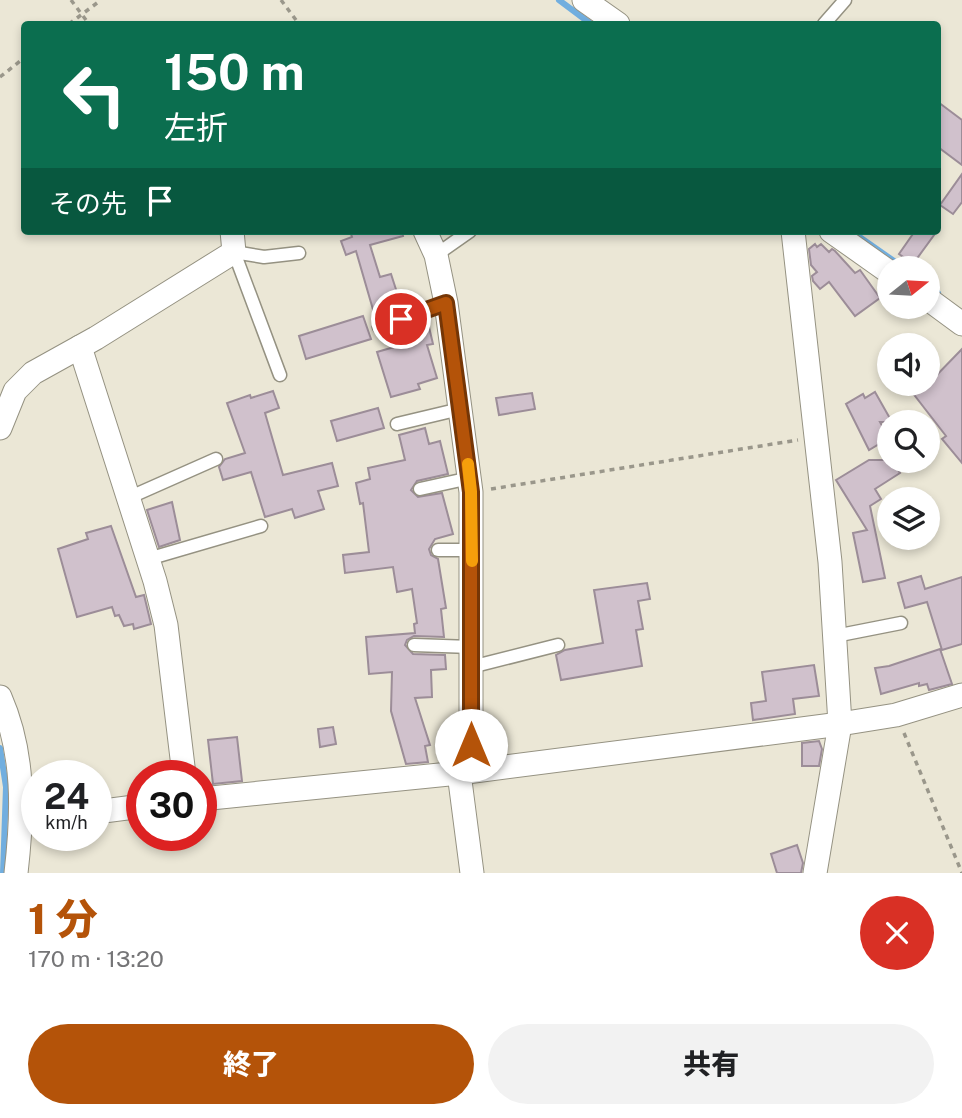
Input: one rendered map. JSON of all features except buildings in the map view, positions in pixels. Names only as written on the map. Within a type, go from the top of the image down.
[{"type":"street","points":[[584,0],[614,21]]},
{"type":"street","points":[[427,235],[436,256],[446,303],[470,485],[471,657],[465,772],[472,873]]},
{"type":"street","points":[[793,235],[817,437],[835,636],[839,724],[815,873]]},
{"type":"street","points":[[837,235],[877,264]]},
{"type":"street","points":[[0,428],[15,391],[33,373],[80,347],[233,241]]},
{"type":"street","points":[[940,306],[959,316]]},
{"type":"street","points":[[80,347],[148,559],[166,625],[182,760]]},
{"type":"street","points":[[217,797],[465,772],[839,724],[896,715],[962,695]]},
{"type":"street","points":[[0,697],[21,773]]},
{"type":"street","points":[[16,873],[22,851]]},
{"type":"lane","points":[[827,21],[845,0]]},
{"type":"lane","points":[[436,256],[465,235]]},
{"type":"lane","points":[[233,241],[264,257],[299,253]]},
{"type":"lane","points":[[233,241],[280,375]]},
{"type":"lane","points":[[379,327],[446,303]]},
{"type":"lane","points":[[397,424],[460,409]]},
{"type":"lane","points":[[128,498],[216,459]]},
{"type":"lane","points":[[420,489],[470,485]]},
{"type":"lane","points":[[148,559],[261,526]]},
{"type":"lane","points":[[438,550],[472,550]]},
{"type":"lane","points":[[835,636],[901,623]]},
{"type":"lane","points":[[414,645],[471,657],[558,645]]},
{"type":"path","points":[[71,0],[87,21]]},
{"type":"path","points":[[73,21],[101,0]]},
{"type":"path","points":[[281,0],[297,21]]},
{"type":"path","points":[[0,77],[21,60]]},
{"type":"path","points":[[470,485],[817,437]]},
{"type":"path","points":[[896,715],[962,873]]},
{"type":"waterway","points":[[559,0],[587,21]]},
{"type":"waterway","points":[[857,235],[887,256]]},
{"type":"waterway","points":[[0,748],[6,787],[3,873]]},
{"type":"slow traffic","points":[[468,464],[472,561]]},
{"type":"route","points":[[401,319],[446,303],[471,492],[471,745]]}]
